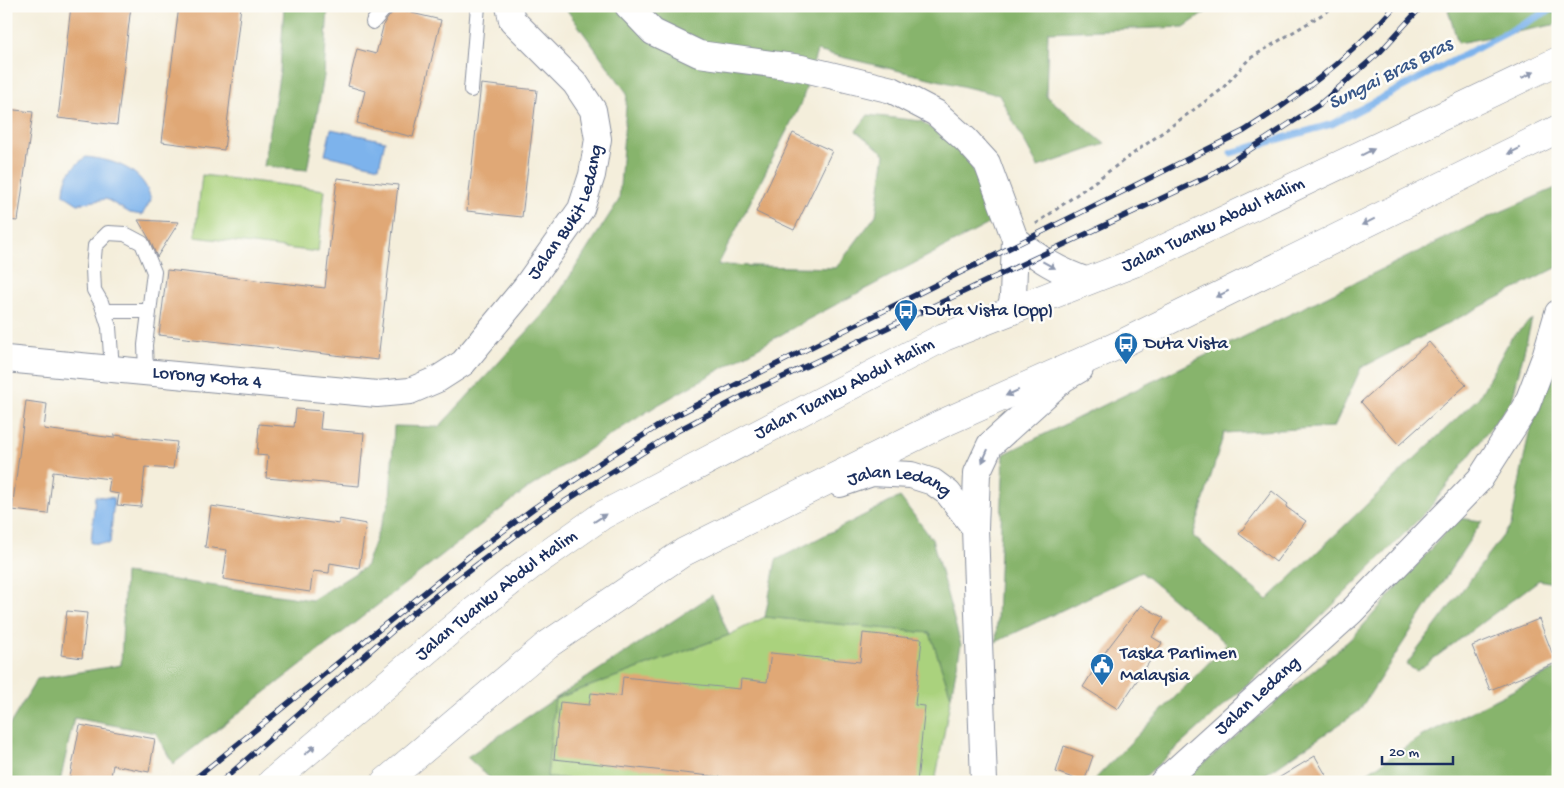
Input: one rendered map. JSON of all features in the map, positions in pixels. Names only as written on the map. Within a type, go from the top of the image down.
[{"type":"main road","name":"Jalan Tuanku Abdul Halim","points":[[272,782],[459,623],[529,567],[603,515],[944,337],[1134,262],[1558,61]]},
{"type":"main road","points":[[385,782],[546,645],[684,552],[942,424],[1114,347],[1558,129]]},
{"type":"street","name":"Jalan Bukit Ledang","points":[[410,391],[438,379],[463,362],[525,288],[581,209],[592,175],[598,139],[593,110],[575,83],[512,20],[509,6]]},
{"type":"street","points":[[628,6],[652,32],[699,54],[801,68],[892,90],[936,113],[966,140],[987,164],[1015,239],[1013,297],[1010,311]]},
{"type":"street","points":[[1015,239],[1042,262],[1065,273],[1088,280]]},
{"type":"street","name":"Jalan Ledang","points":[[1164,782],[1352,611],[1480,480],[1526,407],[1545,358],[1558,313]]},
{"type":"street","name":"Jalan Ledang","points":[[984,782],[975,528],[977,473],[990,444],[1063,379],[1114,347]]},
{"type":"street","name":"Lorong Kota 4","points":[[6,359],[377,394],[410,391]]},
{"type":"street","name":"Jalan Ledang","points":[[779,504],[872,473],[911,475],[933,482],[948,493],[975,528]]},
{"type":"lane","points":[[373,22],[387,6]]},
{"type":"lane","points":[[471,90],[478,6]]},
{"type":"lane","points":[[112,369],[109,327],[104,310],[94,290],[93,268],[95,246],[108,233],[125,234],[142,243],[154,272],[145,345],[146,372]]},
{"type":"lane","points":[[104,310],[149,311]]},
{"type":"path","points":[[1015,239],[1221,90],[1249,59],[1336,6]]},
{"type":"green space","points":[[284,6],[328,6],[324,76],[307,170],[264,166],[280,71]]},
{"type":"green space","points":[[564,6],[1215,6],[1184,27],[1048,32],[1046,96],[1105,144],[1038,167],[999,95],[817,51],[802,101],[718,265],[836,268],[876,215],[885,154],[856,131],[868,115],[921,121],[965,154],[998,219],[805,321],[656,406],[527,489],[173,764],[156,733],[74,718],[60,782],[6,782],[6,731],[37,679],[121,665],[125,573],[312,600],[365,567],[390,500],[394,426],[439,427],[550,307],[619,200],[627,93]]},
{"type":"green space","points":[[1453,6],[1558,6],[1558,24],[1458,43],[1448,10]]},
{"type":"green space","points":[[202,175],[325,190],[318,252],[195,237]]},
{"type":"green space","points":[[1558,187],[1558,267],[1361,368],[1334,427],[1224,433],[1193,536],[1267,600],[1479,397],[1511,338],[1532,319],[1512,400],[1428,510],[1312,626],[1139,782],[1092,782],[1227,644],[1141,572],[996,642],[1004,454],[1491,216]]},
{"type":"green space","points":[[1558,361],[1558,584],[1539,580],[1417,671],[1406,665],[1511,525],[1529,433]]},
{"type":"green space","points":[[900,497],[932,539],[961,645],[951,696],[930,633],[765,617],[776,560]]},
{"type":"green space","points":[[1458,518],[1482,521],[1359,711],[1254,782],[1182,782],[1353,637]]},
{"type":"green space","points":[[712,595],[729,635],[555,699],[547,777],[605,782],[494,782],[467,757]]},
{"type":"green space","points":[[765,617],[930,633],[951,696],[935,782],[605,782],[547,777],[555,699],[729,635]]},
{"type":"green space","points":[[1558,668],[1558,782],[1545,779],[1529,782],[1354,782],[1422,736]]},
{"type":"water","points":[[331,129],[385,141],[379,167],[325,155]]},
{"type":"water","points":[[86,157],[117,164],[135,174],[142,181],[151,200],[142,215],[130,213],[106,199],[78,204],[64,195],[65,183],[69,173]]},
{"type":"water","points":[[95,496],[114,498],[110,544],[91,543]]},
{"type":"building","points":[[71,6],[131,6],[117,125],[58,118]]},
{"type":"building","points":[[179,6],[241,6],[224,150],[162,142]]},
{"type":"building","points":[[395,9],[441,20],[413,137],[357,123],[365,91],[348,86],[357,49],[376,54],[384,23]]},
{"type":"building","points":[[481,84],[537,90],[522,217],[467,211]]},
{"type":"building","points":[[6,109],[33,112],[18,221],[6,220]]},
{"type":"building","points":[[793,133],[832,151],[794,230],[756,212]]},
{"type":"building","points":[[337,178],[398,185],[378,360],[159,335],[167,270],[325,288]]},
{"type":"building","points":[[138,220],[179,222],[157,257],[150,240]]},
{"type":"building","points":[[1429,342],[1466,385],[1399,445],[1361,402]]},
{"type":"building","points":[[26,401],[47,404],[44,429],[114,438],[114,435],[177,442],[173,469],[145,467],[141,507],[117,505],[119,494],[108,492],[110,479],[53,472],[48,514],[12,510]]},
{"type":"building","points":[[296,409],[322,411],[320,429],[364,433],[359,486],[266,478],[268,456],[257,455],[259,424],[294,427]]},
{"type":"building","points":[[1272,491],[1288,504],[1286,507],[1306,521],[1276,562],[1239,534]]},
{"type":"building","points":[[211,506],[339,524],[339,519],[366,524],[359,568],[330,563],[329,573],[313,571],[310,592],[223,579],[227,550],[205,547]]},
{"type":"building","points":[[1141,605],[1164,618],[1152,637],[1162,643],[1118,709],[1083,687],[1108,648]]},
{"type":"building","points":[[67,611],[87,613],[82,658],[61,655]]},
{"type":"building","points":[[1539,619],[1556,663],[1490,690],[1472,646]]},
{"type":"building","points":[[863,633],[922,639],[915,705],[925,706],[917,782],[766,782],[554,759],[560,702],[589,705],[591,693],[621,696],[623,677],[740,689],[741,679],[767,682],[771,653],[860,662]]},
{"type":"building","points":[[80,725],[155,739],[149,772],[113,765],[110,782],[69,782]]},
{"type":"building","points":[[1064,746],[1093,756],[1084,782],[1056,772]]},
{"type":"building","points":[[1315,756],[1330,782],[1272,782]]},
{"type":"waterway","name":"Sungai Bras Bras","points":[[1231,153],[1332,124],[1558,6]]},
{"type":"railway","points":[[191,782],[471,555],[534,508],[607,458],[671,418],[743,381],[1244,131],[1285,104],[1324,74],[1361,42],[1395,6]]},
{"type":"railway","points":[[221,782],[413,613],[540,517],[677,431],[749,393],[1209,176],[1320,104],[1381,51],[1422,6]]},
{"type":"place","name":"Duta Vista (Opp)","points":[[906,332]]},
{"type":"place","name":"Duta Vista","points":[[1126,365]]},
{"type":"place","name":"Taska Parlimen Malaysia","points":[[1102,686]]}]
